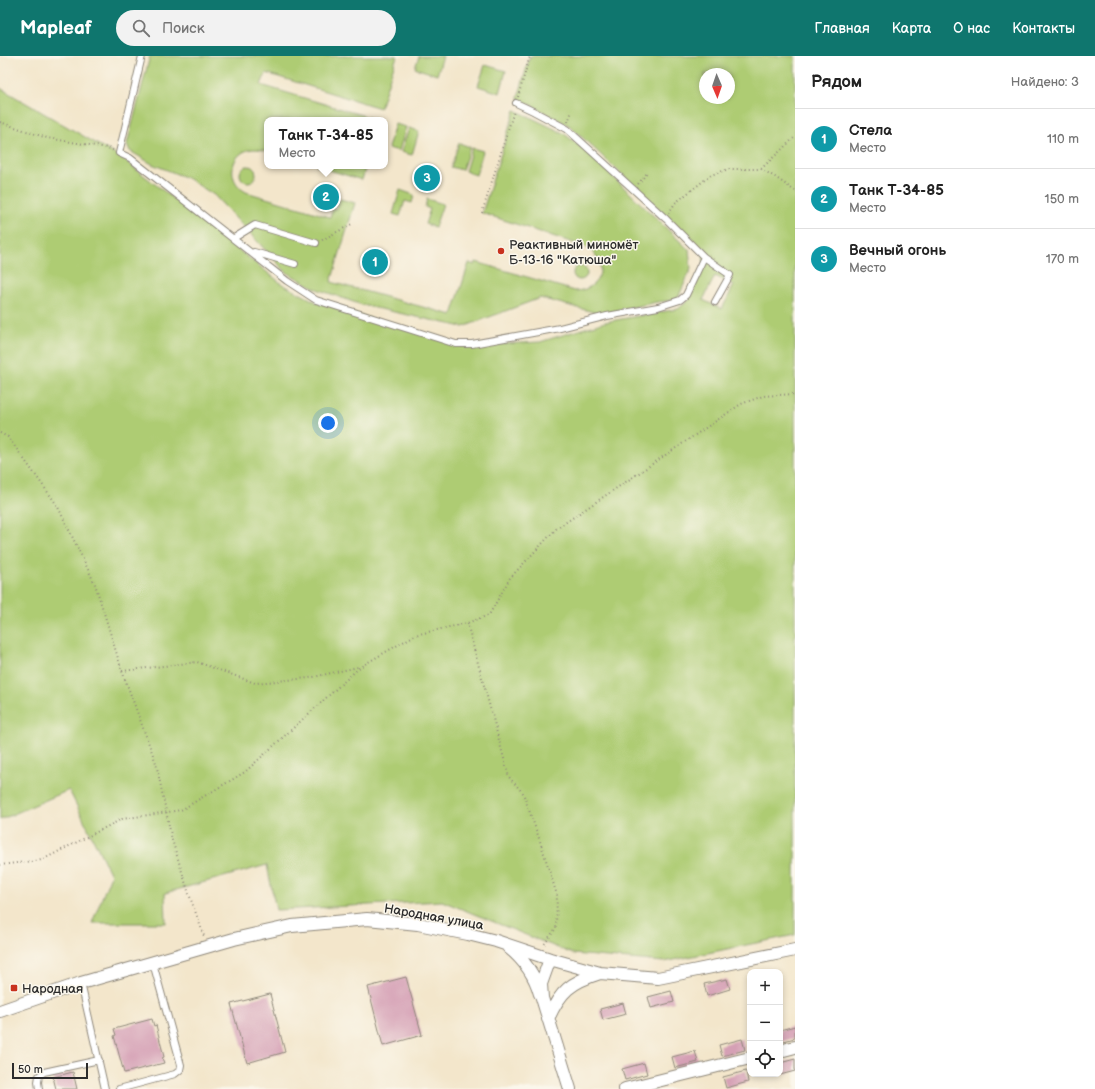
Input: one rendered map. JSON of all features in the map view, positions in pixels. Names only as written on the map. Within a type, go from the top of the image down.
[{"type":"street","name":"Народная улица","points":[[0,1011],[81,983],[234,939],[292,926],[367,919],[418,924],[468,934],[600,973],[658,978],[795,950]]},
{"type":"street","points":[[504,944],[518,956],[528,968],[536,982],[570,1089]]},
{"type":"street","points":[[542,998],[541,984],[550,959]]},
{"type":"street","points":[[548,1019],[556,1002],[567,988],[582,978],[600,973]]},
{"type":"street","points":[[783,1050],[795,1047]]},
{"type":"street","points":[[625,1089],[747,1059]]},
{"type":"lane","points":[[142,56],[119,153],[130,158],[288,281],[316,300],[456,344],[472,344],[560,328],[607,316],[658,308],[680,300],[686,295],[704,257]]},
{"type":"lane","points":[[516,103],[567,129],[666,219],[704,257],[730,275],[715,302]]},
{"type":"lane","points":[[234,238],[255,225],[316,243]]},
{"type":"lane","points":[[250,251],[295,264]]},
{"type":"lane","points":[[119,1089],[175,1074],[180,1070],[181,1064],[153,963]]},
{"type":"lane","points":[[81,983],[105,1089]]},
{"type":"lane","points":[[39,1089],[39,1076],[44,1072],[99,1060]]},
{"type":"path","points":[[482,213],[530,56]]},
{"type":"path","points":[[0,122],[47,138],[108,148],[119,153]]},
{"type":"path","points":[[761,169],[795,137]]},
{"type":"path","points":[[666,219],[675,204],[711,175],[730,169],[761,169],[795,191]]},
{"type":"path","points":[[633,189],[648,172]]},
{"type":"path","points":[[316,243],[352,224]]},
{"type":"path","points":[[0,865],[42,860],[122,818],[181,810],[245,772],[360,667],[415,636],[466,624],[489,615],[510,578],[556,529],[741,404],[763,396],[795,394]]},
{"type":"path","points":[[0,433],[8,438],[57,505],[95,584],[122,671],[156,763],[172,840],[208,947]]},
{"type":"path","points":[[466,624],[509,777],[523,794],[557,895],[556,928],[537,955]]},
{"type":"path","points":[[122,671],[197,662],[255,683],[309,678],[360,667]]},
{"type":"green space","points":[[150,56],[397,56],[380,108],[266,73],[261,85],[368,117],[264,117],[264,150],[254,149],[240,154],[233,166],[235,180],[239,187],[246,192],[330,217],[333,209],[337,208],[340,199],[355,203],[331,282],[452,315],[469,263],[475,265],[476,262],[575,291],[591,286],[600,274],[600,267],[594,253],[586,247],[482,213],[515,110],[563,133],[586,151],[689,250],[691,269],[677,300],[657,302],[601,314],[540,298],[463,327],[362,305],[317,289],[286,272],[214,195],[187,178],[152,164],[130,151],[127,144]]},
{"type":"green space","points":[[419,56],[443,56],[437,75],[415,68]]},
{"type":"green space","points":[[530,56],[795,56],[795,935],[664,962],[573,954],[442,901],[276,910],[267,865],[165,893],[166,923],[92,923],[111,875],[69,790],[0,820],[0,88],[123,159],[282,284],[316,302],[462,346],[540,342],[605,322],[678,309],[689,300],[704,264],[703,250],[570,126],[518,98]],"holes":[[[715,276],[734,285],[722,309],[703,300]]]},
{"type":"green space","points":[[485,65],[506,71],[500,93],[478,86]]},
{"type":"green space","points":[[395,124],[406,127],[399,151],[388,148]]},
{"type":"green space","points":[[409,128],[419,131],[412,155],[401,152]]},
{"type":"green space","points":[[459,143],[470,147],[462,170],[451,167]]},
{"type":"green space","points":[[472,148],[483,151],[476,175],[465,171]]},
{"type":"green space","points":[[248,166],[255,171],[256,174],[251,181],[248,182],[241,177],[240,174],[245,167]]},
{"type":"green space","points":[[326,169],[365,169],[362,180]]},
{"type":"green space","points":[[400,190],[414,195],[412,203],[405,201],[400,216],[393,214]]},
{"type":"green space","points":[[427,199],[443,204],[435,227],[425,224],[430,209],[425,207]]},
{"type":"green space","points":[[577,266],[583,266],[587,270],[587,276],[583,280],[577,280],[573,276],[573,270]]},
{"type":"building","points":[[406,977],[422,1035],[383,1046],[368,987]]},
{"type":"building","points":[[727,979],[730,989],[707,996],[704,984]]},
{"type":"building","points":[[671,991],[674,1002],[651,1008],[648,997]]},
{"type":"building","points":[[270,994],[285,1052],[247,1063],[231,1004]]},
{"type":"building","points":[[623,1003],[626,1014],[603,1020],[600,1009]]},
{"type":"building","points":[[152,1019],[154,1026],[156,1025],[164,1057],[162,1058],[164,1063],[124,1073],[114,1036],[116,1035],[114,1029]]},
{"type":"building","points":[[795,1026],[795,1038],[783,1041],[783,1029]]},
{"type":"building","points":[[742,1039],[745,1050],[722,1056],[719,1045]]},
{"type":"building","points":[[695,1051],[698,1062],[675,1068],[672,1057]]},
{"type":"building","points":[[795,1059],[795,1071],[783,1074],[783,1062]]},
{"type":"building","points":[[644,1063],[647,1074],[625,1080],[622,1069]]},
{"type":"building","points":[[746,1071],[748,1082],[726,1088],[723,1077]]},
{"type":"building","points":[[73,1072],[77,1089],[56,1089],[53,1077]]},
{"type":"place","name":"Вечный огонь","points":[[427,178]]},
{"type":"place","name":"Танк Т-34-85","points":[[326,197]]},
{"type":"place","name":"Реактивный миномёт Б-13-16 \"Катюша\"","points":[[501,251]]},
{"type":"place","name":"Стела","points":[[375,262]]},
{"type":"place","name":"Народная","points":[[14,988]]}]
